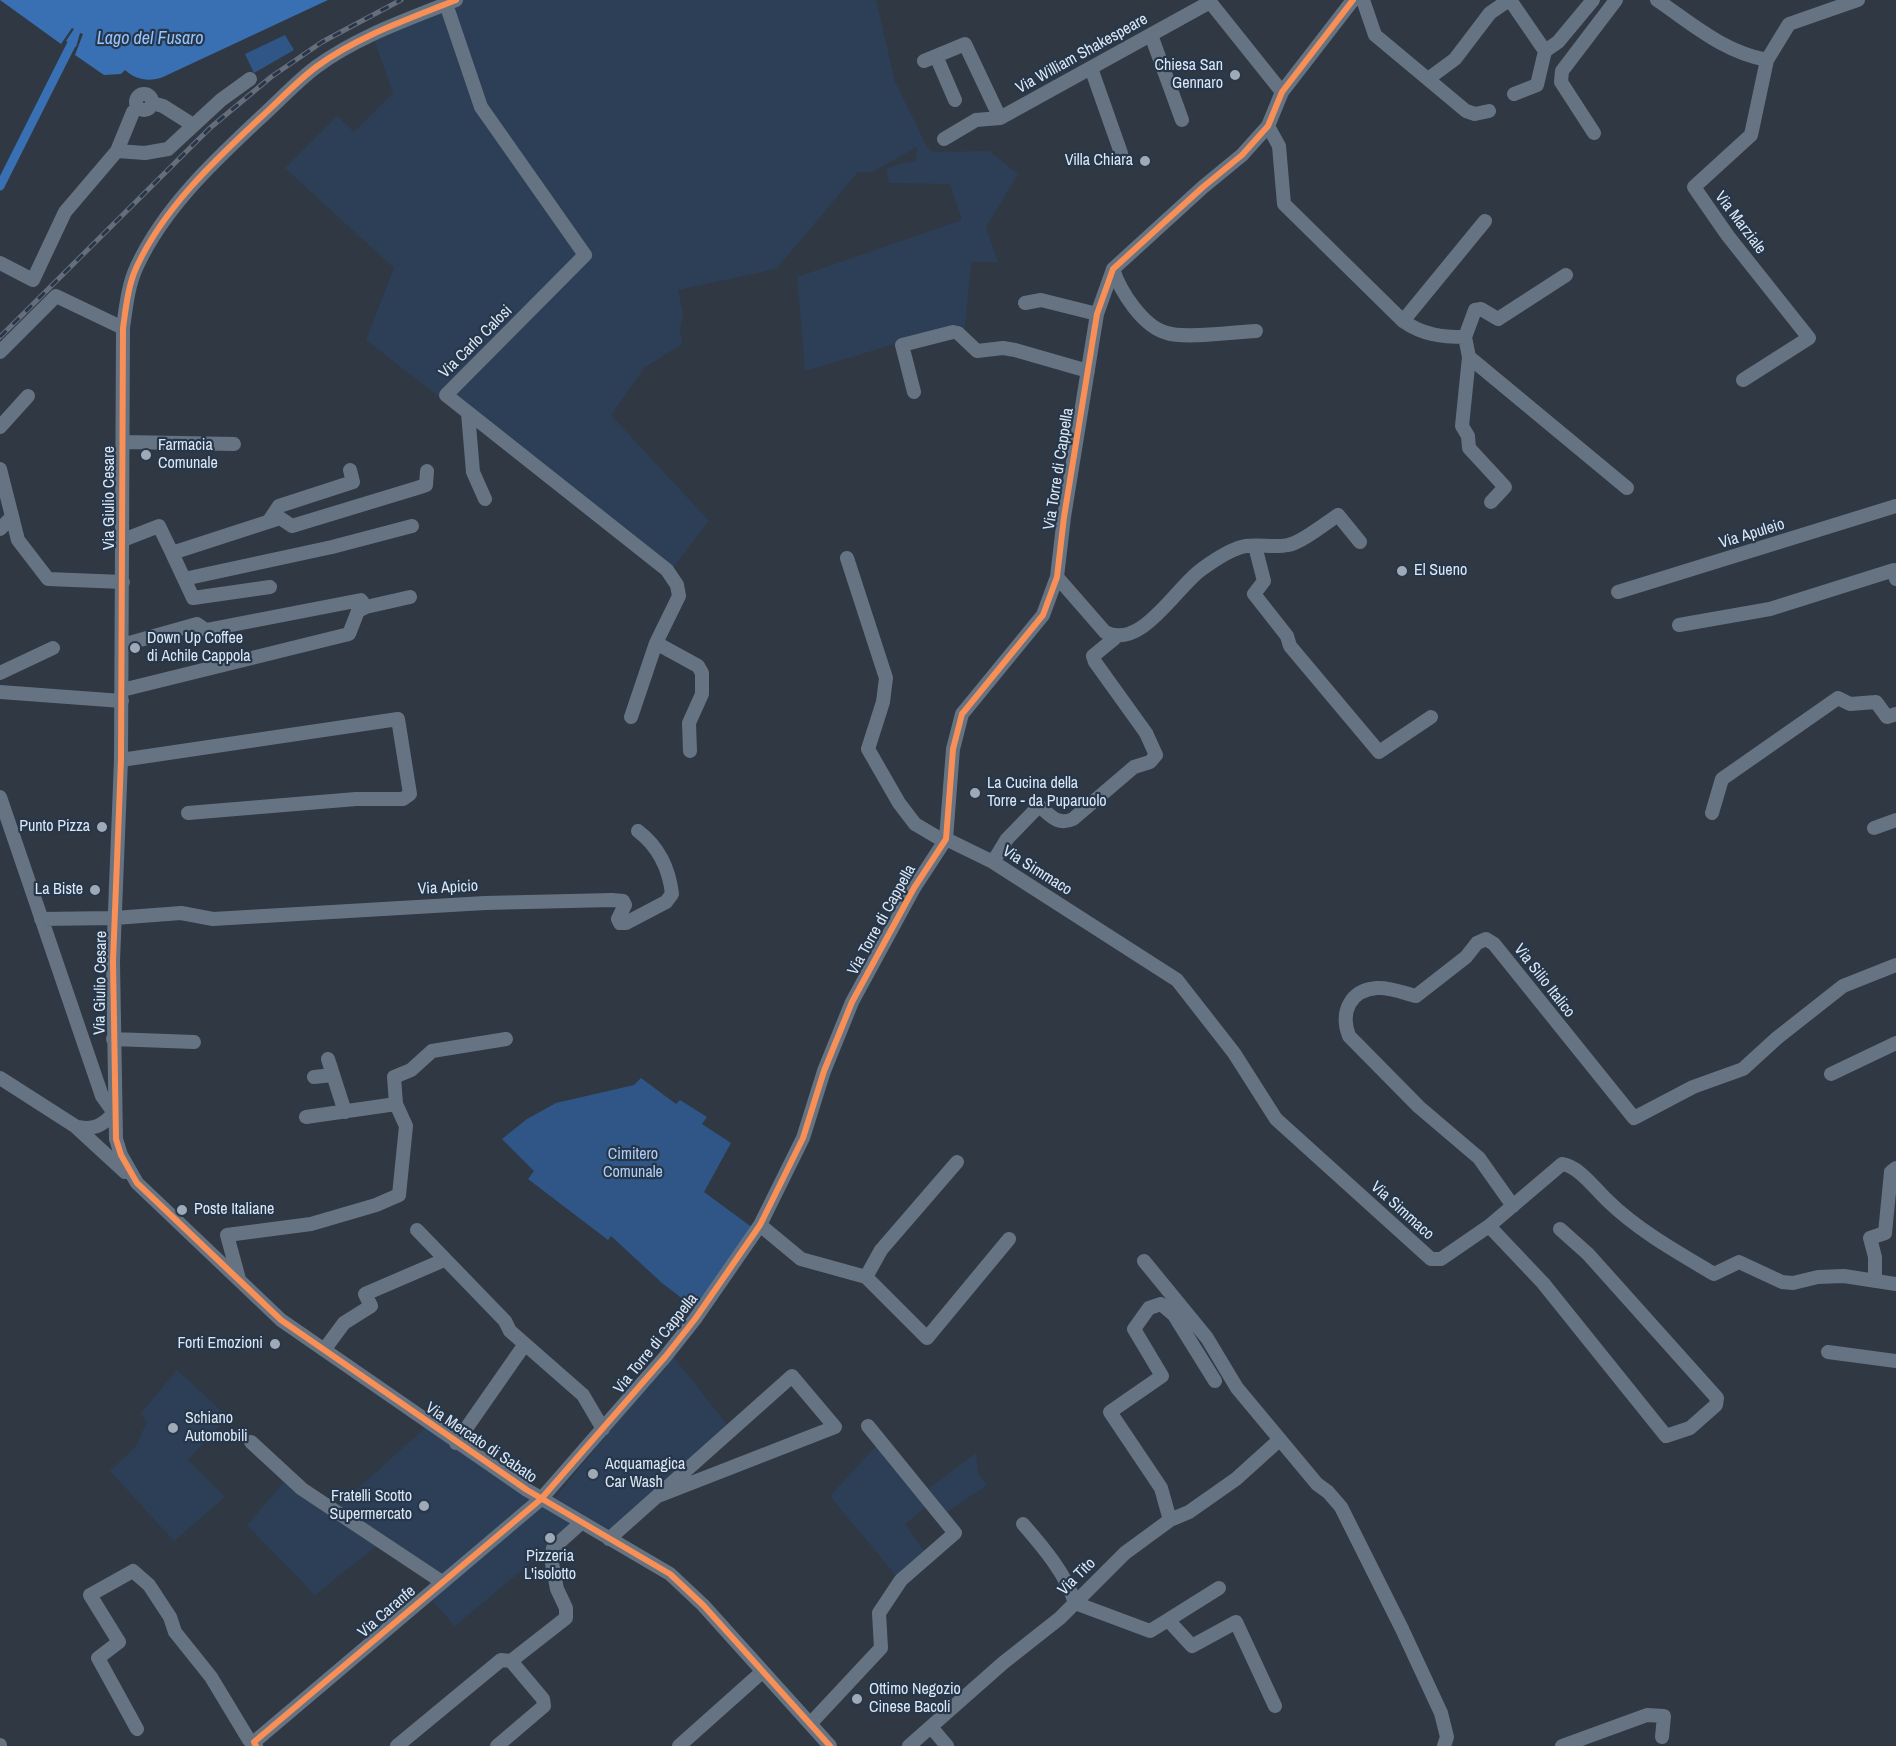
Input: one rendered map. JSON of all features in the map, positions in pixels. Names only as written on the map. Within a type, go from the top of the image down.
[{"type":"street","name":"Via Torre di Cappella","points":[[546,1502],[603,1429],[695,1319],[760,1225],[803,1138],[824,1071],[852,1002],[914,888],[946,839],[953,749],[962,714],[1043,615],[1057,577],[1064,517],[1097,314],[1113,269],[1203,187],[1242,155],[1268,126],[1282,92],[1353,0]]},
{"type":"street","points":[[1363,0],[1375,35],[1466,111],[1475,114],[1488,111]]},
{"type":"street","points":[[1428,79],[1455,59],[1490,13],[1509,0],[1545,51]]},
{"type":"street","points":[[1514,94],[1537,85],[1545,51],[1558,42],[1593,0]]},
{"type":"street","points":[[1594,133],[1561,82],[1562,71],[1616,0]]},
{"type":"street","points":[[1657,0],[1700,33],[1749,56],[1767,60]]},
{"type":"street","name":"Via Marziale","points":[[1743,380],[1809,338],[1728,236],[1694,187],[1751,135],[1767,60],[1789,24],[1858,0]]},
{"type":"street","points":[[1210,1],[1282,92]]},
{"type":"street","name":"Via William Shakespeare","points":[[944,139],[976,120],[1000,118],[1210,1]]},
{"type":"street","name":"Via Giulio Cesare","points":[[121,1155],[116,1139],[114,1113],[113,1040],[122,695],[123,328],[127,298],[136,267],[155,233],[181,197],[242,135],[316,67],[373,34],[451,2]]},
{"type":"street","name":"Via Carlo Calosi","points":[[451,2],[481,106],[585,255],[446,395],[667,570],[677,585],[679,596],[656,643],[631,717]]},
{"type":"street","points":[[1151,35],[1182,120]]},
{"type":"street","points":[[955,100],[930,58],[966,45],[1000,118]]},
{"type":"street","points":[[1091,68],[1121,153]]},
{"type":"street","points":[[117,151],[145,153],[168,149],[193,125],[250,79]]},
{"type":"street","points":[[0,263],[33,280],[65,212],[117,151],[133,112],[138,108],[135,100],[141,94],[149,96],[152,103],[163,106],[193,125]]},
{"type":"street","points":[[1268,126],[1280,153],[1284,204],[1403,321],[1416,330],[1439,337],[1466,337]]},
{"type":"street","points":[[1403,321],[1485,221]]},
{"type":"street","points":[[1113,269],[1116,278],[1141,314],[1167,333],[1256,331]]},
{"type":"street","points":[[1491,502],[1505,487],[1469,448],[1468,436],[1462,426],[1469,357],[1466,337],[1475,310],[1481,309],[1498,319],[1566,275]]},
{"type":"street","points":[[0,352],[52,297],[59,296],[123,328]]},
{"type":"street","points":[[1025,303],[1041,300],[1097,314]]},
{"type":"street","points":[[914,392],[902,345],[953,332],[958,333],[978,351],[1009,349],[1088,371]]},
{"type":"street","points":[[1469,357],[1627,488]]},
{"type":"street","points":[[0,427],[28,396]]},
{"type":"street","points":[[468,412],[473,472],[485,499]]},
{"type":"street","points":[[124,442],[234,444]]},
{"type":"street","points":[[0,469],[18,540],[48,579],[123,582]]},
{"type":"street","points":[[269,521],[279,506],[352,482],[350,470]]},
{"type":"street","points":[[172,553],[280,518],[292,526],[417,488],[426,485],[427,471]]},
{"type":"street","name":"Via Apuleio","points":[[1618,592],[1896,506]]},
{"type":"street","points":[[1057,577],[1105,633],[1115,638],[1125,637],[1137,631],[1200,570],[1245,546],[1290,545],[1338,515],[1360,542]]},
{"type":"street","points":[[0,529],[12,517]]},
{"type":"street","points":[[123,540],[159,526],[193,598],[270,587]]},
{"type":"street","points":[[184,579],[332,548],[412,526]]},
{"type":"street","points":[[1255,546],[1264,581],[1254,594],[1287,636],[1290,646],[1379,752],[1431,717]]},
{"type":"street","name":"Via Simmaco","points":[[847,558],[886,678],[883,702],[867,749],[899,803],[915,824],[937,837],[946,839],[993,862],[1132,949],[1177,980],[1234,1053],[1276,1119],[1431,1259],[1441,1259],[1489,1226],[1562,1164],[1567,1165],[1626,1218],[1714,1274],[1739,1262],[1782,1282],[1793,1283],[1818,1277],[1844,1276],[1896,1284]]},
{"type":"street","points":[[1679,625],[1770,609],[1894,570],[1896,579]]},
{"type":"street","points":[[0,692],[122,695],[349,634],[358,611],[410,597]]},
{"type":"street","points":[[122,645],[197,624],[206,630],[361,600],[366,607]]},
{"type":"street","points":[[993,862],[1007,839],[1039,806],[1057,821],[1065,823],[1073,819],[1134,767],[1150,762],[1156,755],[1146,734],[1095,662],[1093,656],[1115,638]]},
{"type":"street","points":[[656,643],[698,666],[702,674],[702,694],[689,723],[690,751]]},
{"type":"street","points":[[0,673],[53,648]]},
{"type":"street","points":[[1712,813],[1722,778],[1838,698],[1850,704],[1876,702],[1887,717],[1896,714]]},
{"type":"street","points":[[121,760],[398,719],[410,794],[403,799],[356,799],[188,813]]},
{"type":"street","points":[[0,798],[102,1096],[114,1113],[104,1124],[91,1130],[75,1126]]},
{"type":"street","points":[[1874,828],[1896,820]]},
{"type":"street","name":"Via Apicio","points":[[115,918],[181,913],[213,919],[485,903],[612,900],[623,901],[625,905],[618,919],[620,923],[626,923],[666,902],[672,894],[664,861],[638,831]]},
{"type":"street","points":[[41,919],[115,918]]},
{"type":"street","name":"Via Silio Italico","points":[[1513,1206],[1479,1158],[1419,1107],[1349,1036],[1343,1022],[1357,993],[1376,988],[1416,996],[1466,957],[1477,943],[1486,939],[1494,944],[1634,1118],[1692,1087],[1743,1069],[1777,1038],[1843,986],[1896,965]]},
{"type":"street","points":[[240,1281],[227,1234],[311,1224],[376,1205],[399,1195],[406,1126],[396,1104],[394,1077],[411,1070],[432,1051],[506,1039]]},
{"type":"street","points":[[113,1040],[194,1042]]},
{"type":"street","points":[[1831,1074],[1896,1043]]},
{"type":"street","points":[[327,1059],[345,1112]]},
{"type":"street","points":[[314,1077],[333,1075]]},
{"type":"street","points":[[0,1078],[75,1126],[137,1184]]},
{"type":"street","points":[[306,1117],[396,1104]]},
{"type":"street","points":[[75,1126],[116,1139],[111,1144],[93,1141]]},
{"type":"street","name":"Via Mercato di Sabato","points":[[121,1155],[137,1184],[281,1320],[456,1443],[546,1502],[670,1574],[703,1605],[830,1746]]},
{"type":"street","points":[[866,1277],[881,1250],[957,1162]]},
{"type":"street","points":[[1875,1281],[1875,1257],[1870,1238],[1885,1233],[1891,1172],[1896,1168]]},
{"type":"street","points":[[760,1225],[801,1259],[866,1277],[927,1338],[1009,1239]]},
{"type":"street","points":[[1489,1226],[1543,1283],[1666,1436],[1690,1428],[1716,1406],[1717,1398],[1588,1254],[1560,1229]]},
{"type":"street","points":[[417,1230],[525,1344],[583,1395],[603,1429]]},
{"type":"street","points":[[324,1350],[344,1323],[371,1306],[365,1294],[444,1260]]},
{"type":"street","points":[[1144,1262],[1208,1338],[1237,1388],[1317,1484],[1328,1492],[1341,1507],[1441,1713],[1447,1737],[1444,1746]]},
{"type":"street","points":[[1170,1520],[1161,1488],[1110,1412],[1162,1376],[1134,1329],[1149,1308],[1161,1304],[1174,1315],[1215,1381]]},
{"type":"street","points":[[456,1443],[525,1344]]},
{"type":"street","points":[[1828,1352],[1896,1361]]},
{"type":"street","points":[[609,1539],[792,1376],[835,1427],[658,1496]]},
{"type":"street","points":[[810,1724],[881,1648],[879,1613],[901,1580],[955,1533],[868,1426]]},
{"type":"street","points":[[250,1442],[302,1489],[442,1582]]},
{"type":"street","name":"Via Tito","points":[[909,1746],[1075,1603],[1125,1553],[1170,1520],[1189,1512],[1236,1479],[1277,1442]]},
{"type":"street","points":[[137,1729],[98,1658],[119,1642],[90,1595],[133,1571],[149,1585],[170,1617],[175,1632],[210,1677],[249,1740],[258,1743],[546,1502]]},
{"type":"street","name":"Via Caranfe","points":[[258,1743],[442,1582],[546,1502]]},
{"type":"street","points":[[397,1746],[501,1660],[511,1661],[566,1618],[566,1608],[557,1589],[551,1558],[553,1548],[582,1522]]},
{"type":"street","points":[[1023,1524],[1040,1544],[1071,1590],[1075,1603],[1150,1632],[1220,1588]]},
{"type":"street","points":[[1168,1620],[1192,1646],[1236,1622],[1275,1706]]},
{"type":"street","points":[[496,1746],[544,1706],[543,1699],[511,1661]]},
{"type":"street","points":[[679,1746],[762,1672]]},
{"type":"street","points":[[1562,1746],[1647,1715],[1664,1716],[1662,1737]]},
{"type":"street","points":[[932,1727],[947,1746]]},
{"type":"shaded area","points":[[453,0],[876,0],[895,82],[927,147],[933,152],[989,151],[1018,174],[986,227],[998,262],[971,262],[965,329],[921,336],[805,371],[797,277],[962,220],[950,184],[889,183],[886,169],[916,161],[917,147],[872,172],[858,172],[776,269],[678,290],[683,314],[680,329],[682,344],[644,368],[611,415],[709,521],[668,574],[366,340],[394,268],[285,168],[337,116],[354,132],[393,93],[371,31]]},
{"type":"shaded area","points":[[672,1355],[728,1426],[612,1531],[555,1498]]},
{"type":"shaded area","points":[[177,1370],[228,1417],[188,1460],[225,1497],[174,1541],[110,1471],[136,1446],[147,1422],[141,1413]]},
{"type":"shaded area","points":[[426,1427],[576,1525],[455,1626],[429,1597],[433,1582],[376,1546],[315,1595],[247,1525],[289,1476],[334,1510]]},
{"type":"shaded area","points":[[881,1441],[923,1493],[976,1453],[978,1474],[987,1485],[941,1516],[932,1502],[905,1524],[924,1551],[897,1577],[830,1496]]},
{"type":"green space","points":[[285,35],[294,50],[254,73],[245,54]]},
{"type":"green space","name":"Cimitero Comunale","points":[[641,1078],[676,1104],[680,1100],[707,1117],[702,1124],[731,1143],[704,1192],[753,1228],[697,1310],[662,1283],[611,1236],[608,1240],[528,1179],[534,1171],[502,1139],[527,1119],[556,1103],[634,1085]]},
{"type":"water","name":"Lago del Fusaro","points":[[0,0],[328,0],[163,77],[148,80],[138,78],[125,70],[121,74],[104,75],[75,55],[83,34],[80,33],[76,47],[66,41],[74,29],[72,28],[61,44]]},
{"type":"waterway","points":[[0,186],[71,45]]},
{"type":"railway","points":[[0,337],[210,128],[271,77],[322,42],[401,0]]},
{"type":"cycle path","points":[[456,0],[366,37],[332,56],[301,79],[224,152],[175,205],[148,245],[131,281],[123,328],[121,760],[113,961],[116,1139],[121,1155],[137,1183],[281,1320],[527,1490],[670,1574],[703,1605],[830,1746]]},
{"type":"cycle path","points":[[256,1746],[254,1742],[541,1499],[665,1357],[695,1319],[760,1225],[803,1138],[824,1071],[852,1002],[914,888],[946,839],[953,749],[962,714],[1043,615],[1057,577],[1064,517],[1097,314],[1113,269],[1203,187],[1242,155],[1268,126],[1282,92],[1353,0]]},
{"type":"place","name":"Chiesa San Gennaro","points":[[1235,75]]},
{"type":"place","name":"Villa Chiara","points":[[1145,161]]},
{"type":"place","name":"Farmacia Comunale","points":[[146,455]]},
{"type":"place","name":"El Sueno","points":[[1402,571]]},
{"type":"place","name":"Down Up Coffee di Achile Cappola","points":[[135,648]]},
{"type":"place","name":"La Cucina della Torre - da Puparuolo","points":[[975,793]]},
{"type":"place","name":"Punto Pizza","points":[[102,827]]},
{"type":"place","name":"La Biste","points":[[95,890]]},
{"type":"place","name":"Poste Italiane","points":[[182,1210]]},
{"type":"place","name":"Forti Emozioni","points":[[275,1344]]},
{"type":"place","name":"Schiano Automobili","points":[[173,1428]]},
{"type":"place","name":"Acquamagica Car Wash","points":[[593,1474]]},
{"type":"place","name":"Fratelli Scotto Supermercato","points":[[424,1506]]},
{"type":"place","name":"Pizzeria L'isolotto","points":[[550,1538]]},
{"type":"place","name":"Ottimo Negozio Cinese Bacoli","points":[[857,1699]]}]
